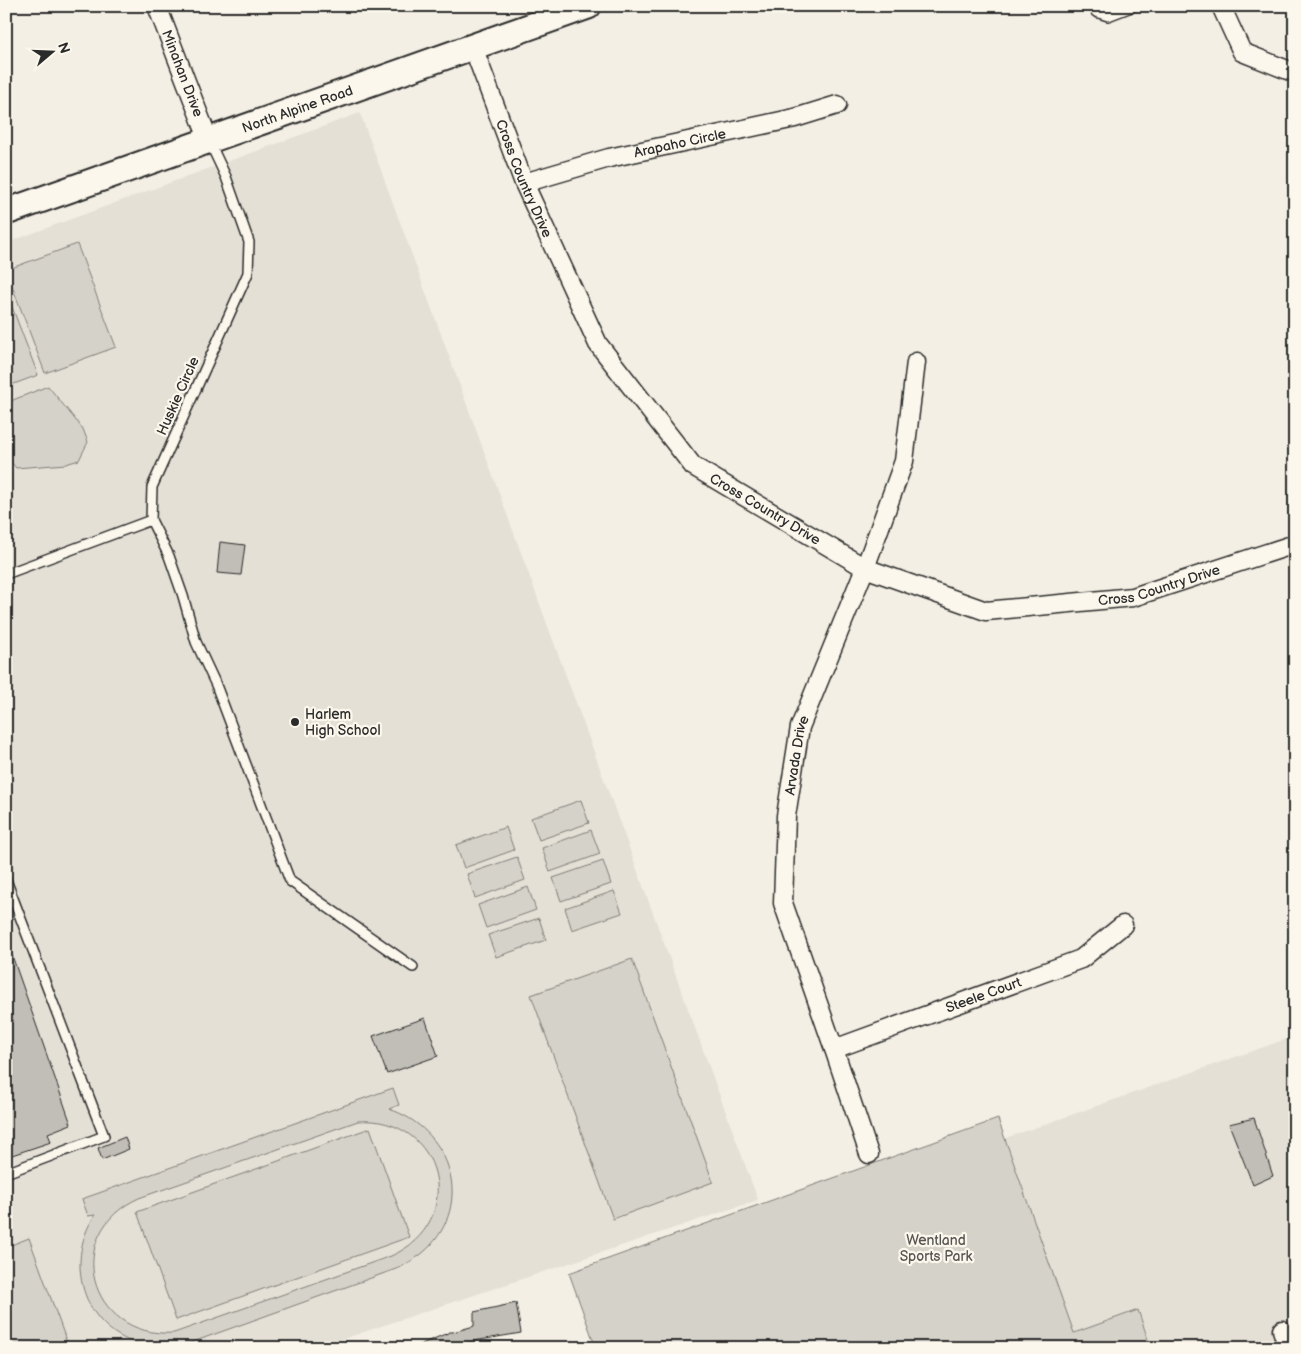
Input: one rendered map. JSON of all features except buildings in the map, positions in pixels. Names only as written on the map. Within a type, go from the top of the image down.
[{"type":"main road","name":"North Alpine Road","points":[[6,212],[588,6]]},
{"type":"street","name":"Minahan Drive","points":[[157,6],[209,141]]},
{"type":"street","points":[[1221,6],[1242,52],[1295,73]]},
{"type":"street","name":"Cross Country Drive","points":[[473,47],[524,183],[598,344],[693,466],[865,568],[986,611],[1133,597],[1295,544]]},
{"type":"street","name":"Arapaho Circle","points":[[524,183],[609,158],[795,118],[837,105]]},
{"type":"street","name":"Arvada Drive","points":[[869,1154],[783,903],[786,816],[800,727],[865,568],[904,461],[916,362]]},
{"type":"street","name":"Steele Court","points":[[834,1049],[1081,958],[1124,925]]},
{"type":"street","points":[[1282,1330],[1288,1348]]},
{"type":"lane","points":[[1094,6],[1096,12],[1108,16],[1134,6]]},
{"type":"lane","name":"Huskie Circle","points":[[151,520],[152,487],[248,273],[249,242],[226,177],[209,141]]},
{"type":"lane","points":[[6,574],[151,520],[169,556],[196,642],[216,685],[290,881],[413,967]]},
{"type":"lane","points":[[6,1173],[104,1136],[7,885]]},
{"type":"shaded area","name":"Harlem High School","points":[[360,113],[758,1200],[316,1348],[6,1348],[6,243]]},
{"type":"shaded area","points":[[1295,1036],[1295,1348],[1152,1348],[1138,1310],[1074,1333],[1000,1140]]},
{"type":"green space","points":[[77,244],[116,347],[45,373],[6,270]]},
{"type":"green space","points":[[6,291],[38,375],[6,387]]},
{"type":"green space","points":[[48,386],[83,429],[88,442],[79,460],[66,464],[16,468],[6,456],[6,409],[13,400]]},
{"type":"green space","points":[[581,800],[589,823],[539,840],[531,818]]},
{"type":"green space","points":[[506,827],[514,850],[464,868],[456,845]]},
{"type":"green space","points":[[591,830],[600,854],[550,872],[542,848]]},
{"type":"green space","points":[[517,857],[525,880],[475,898],[467,874]]},
{"type":"green space","points":[[603,861],[611,884],[561,901],[553,878]]},
{"type":"green space","points":[[528,887],[536,910],[486,928],[478,905]]},
{"type":"green space","points":[[614,891],[622,913],[572,930],[565,908]]},
{"type":"green space","points":[[539,918],[546,940],[496,957],[488,935]]},
{"type":"green space","points":[[632,959],[713,1182],[613,1219],[531,995]]},
{"type":"green space","points":[[393,1088],[399,1105],[389,1109],[409,1118],[426,1132],[439,1148],[448,1166],[452,1186],[451,1206],[444,1226],[427,1249],[406,1264],[190,1343],[164,1347],[148,1346],[126,1340],[108,1328],[95,1313],[86,1295],[81,1275],[80,1255],[85,1234],[95,1215],[88,1216],[82,1199]],"holes":[[[358,1121],[387,1124],[410,1135],[426,1152],[435,1174],[437,1197],[431,1220],[415,1240],[391,1256],[174,1333],[145,1330],[121,1319],[105,1302],[95,1281],[93,1258],[99,1235],[115,1214],[139,1198]]]},
{"type":"green space","name":"Wentland Sports Park","points":[[998,1119],[1074,1333],[1138,1310],[1151,1348],[596,1348],[569,1273]]},
{"type":"green space","points":[[370,1128],[409,1237],[176,1320],[137,1212]]},
{"type":"green space","points":[[29,1238],[69,1348],[6,1348],[6,1247]]},
{"type":"place","name":"Harlem High School","points":[[295,722]]}]
